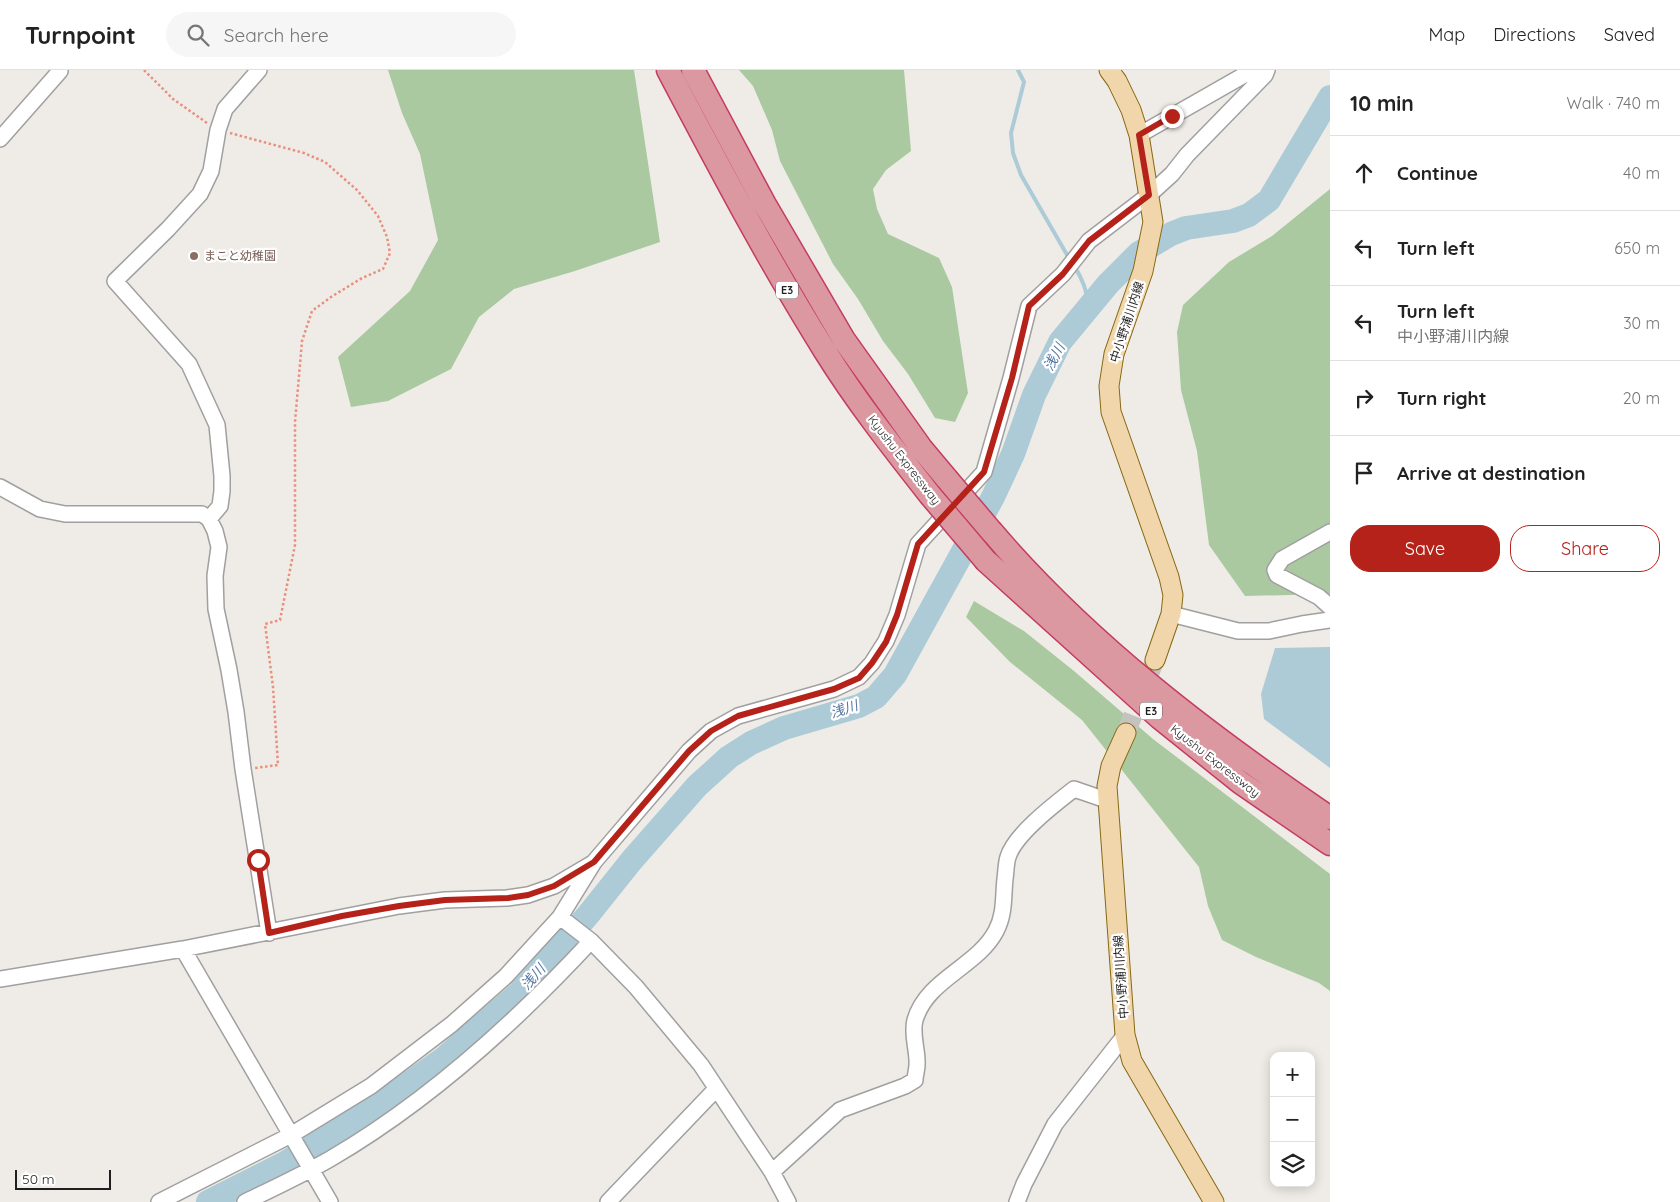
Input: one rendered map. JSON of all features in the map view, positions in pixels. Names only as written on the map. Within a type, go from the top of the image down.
[{"type":"highway","name":"Kyushu Expressway","points":[[668,70],[750,224],[821,345],[866,412],[930,495],[986,561],[1160,718],[1241,783],[1330,844]]},
{"type":"highway","name":"Kyushu Expressway","points":[[692,70],[768,211],[844,340],[916,441],[992,532],[1021,566],[1105,647],[1175,706],[1256,768],[1330,818]]},
{"type":"main road","name":"中小野浦川内線","points":[[1109,70],[1124,96],[1139,135],[1153,222],[1144,271],[1114,354],[1108,386],[1111,412],[1169,577],[1173,595],[1171,614],[1155,660]]},
{"type":"main road","name":"中小野浦川内線","points":[[1126,733],[1111,766],[1107,786],[1125,1035],[1132,1060],[1214,1202]]},
{"type":"street","points":[[209,519],[220,506],[222,491],[217,425],[188,364],[115,281],[168,229],[200,194],[211,171],[218,130],[225,109],[259,70]]},
{"type":"street","points":[[1139,135],[1253,70]]},
{"type":"street","points":[[159,1202],[293,1138],[371,1086],[452,1024],[506,976],[563,919],[594,862],[689,751],[711,731],[738,716],[834,689],[859,678],[886,642],[897,615],[918,544],[984,472],[1012,378],[1029,306],[1063,274],[1089,241],[1149,195],[1172,174],[1265,75],[1267,70]]},
{"type":"street","points":[[0,139],[60,71]]},
{"type":"street","points":[[0,488],[40,509],[65,514],[202,514],[209,519],[219,546],[215,576],[216,609],[229,670],[269,933]]},
{"type":"street","points":[[1330,532],[1282,559],[1275,570],[1277,575],[1319,597],[1330,607]]},
{"type":"street","points":[[1171,614],[1238,630],[1269,631],[1330,620]]},
{"type":"street","points":[[772,1172],[840,1110],[905,1086],[914,1080],[918,1065],[913,1037],[915,1020],[922,1002],[993,938],[1002,920],[1008,856],[1018,839],[1048,810],[1074,789],[1109,801]]},
{"type":"street","points":[[0,979],[183,949],[399,906],[445,900],[508,898],[528,895],[554,886],[594,862]]},
{"type":"street","points":[[563,919],[588,939],[636,987],[701,1064],[772,1172],[788,1202]]},
{"type":"street","points":[[245,1202],[310,1167],[332,1158],[395,1116],[456,1070],[515,1018],[554,980],[588,939]]},
{"type":"street","points":[[183,949],[330,1202]]},
{"type":"street","points":[[1017,1202],[1024,1184],[1055,1124],[1125,1035]]},
{"type":"street","points":[[608,1202],[716,1089]]},
{"type":"path","points":[[144,70],[172,99],[218,130],[295,151],[325,162],[357,190],[378,216],[387,237],[390,253],[383,269],[362,278],[312,311],[302,341],[295,422],[295,545],[280,620],[265,624],[273,687],[278,765],[244,769]]},
{"type":"green space","points":[[388,70],[634,70],[660,242],[575,271],[514,289],[479,317],[451,369],[388,401],[351,407],[338,357],[410,291],[438,240],[420,154],[402,113]]},
{"type":"green space","points":[[739,70],[904,70],[911,151],[886,170],[873,189],[877,209],[888,234],[939,258],[952,287],[968,393],[955,422],[935,418],[908,374],[883,341],[858,299],[833,264],[780,161],[772,130],[753,86]]},
{"type":"green space","points":[[1330,189],[1330,594],[1245,596],[1209,545],[1197,451],[1181,390],[1177,332],[1183,305],[1229,262],[1272,236]]},
{"type":"green space","points":[[974,601],[1024,631],[1153,739],[1330,874],[1330,991],[1319,983],[1256,957],[1222,940],[1208,906],[1199,867],[1082,720],[1010,662],[966,617]]},
{"type":"water","points":[[1330,647],[1330,768],[1264,719],[1261,694],[1275,648]]},
{"type":"waterway","points":[[1018,70],[1024,82],[1011,133],[1013,153],[1021,175],[1070,260]]},
{"type":"waterway","name":"浅川","points":[[208,1202],[285,1163],[376,1107],[443,1059],[519,993],[697,786],[729,757],[751,743],[784,728],[859,706],[876,697],[895,675],[993,497],[1013,454],[1034,395],[1060,342],[1108,284],[1139,253],[1171,234],[1186,228],[1233,221],[1249,215],[1269,200],[1330,97]]},
{"type":"waterway","points":[[1074,266],[1084,285],[1089,306]]},
{"type":"tunnel","points":[[1126,733],[1155,660]]},
{"type":"place","name":"まこと幼稚園","points":[[194,256]]},
{"type":"route","points":[[258,860],[269,933],[342,916],[399,906],[445,900],[508,898],[528,895],[554,886],[594,862],[689,751],[711,731],[738,716],[834,689],[859,678],[886,642],[897,615],[918,544],[984,472],[1012,378],[1029,306],[1063,274],[1089,241],[1149,195],[1139,135],[1172,116]]}]
